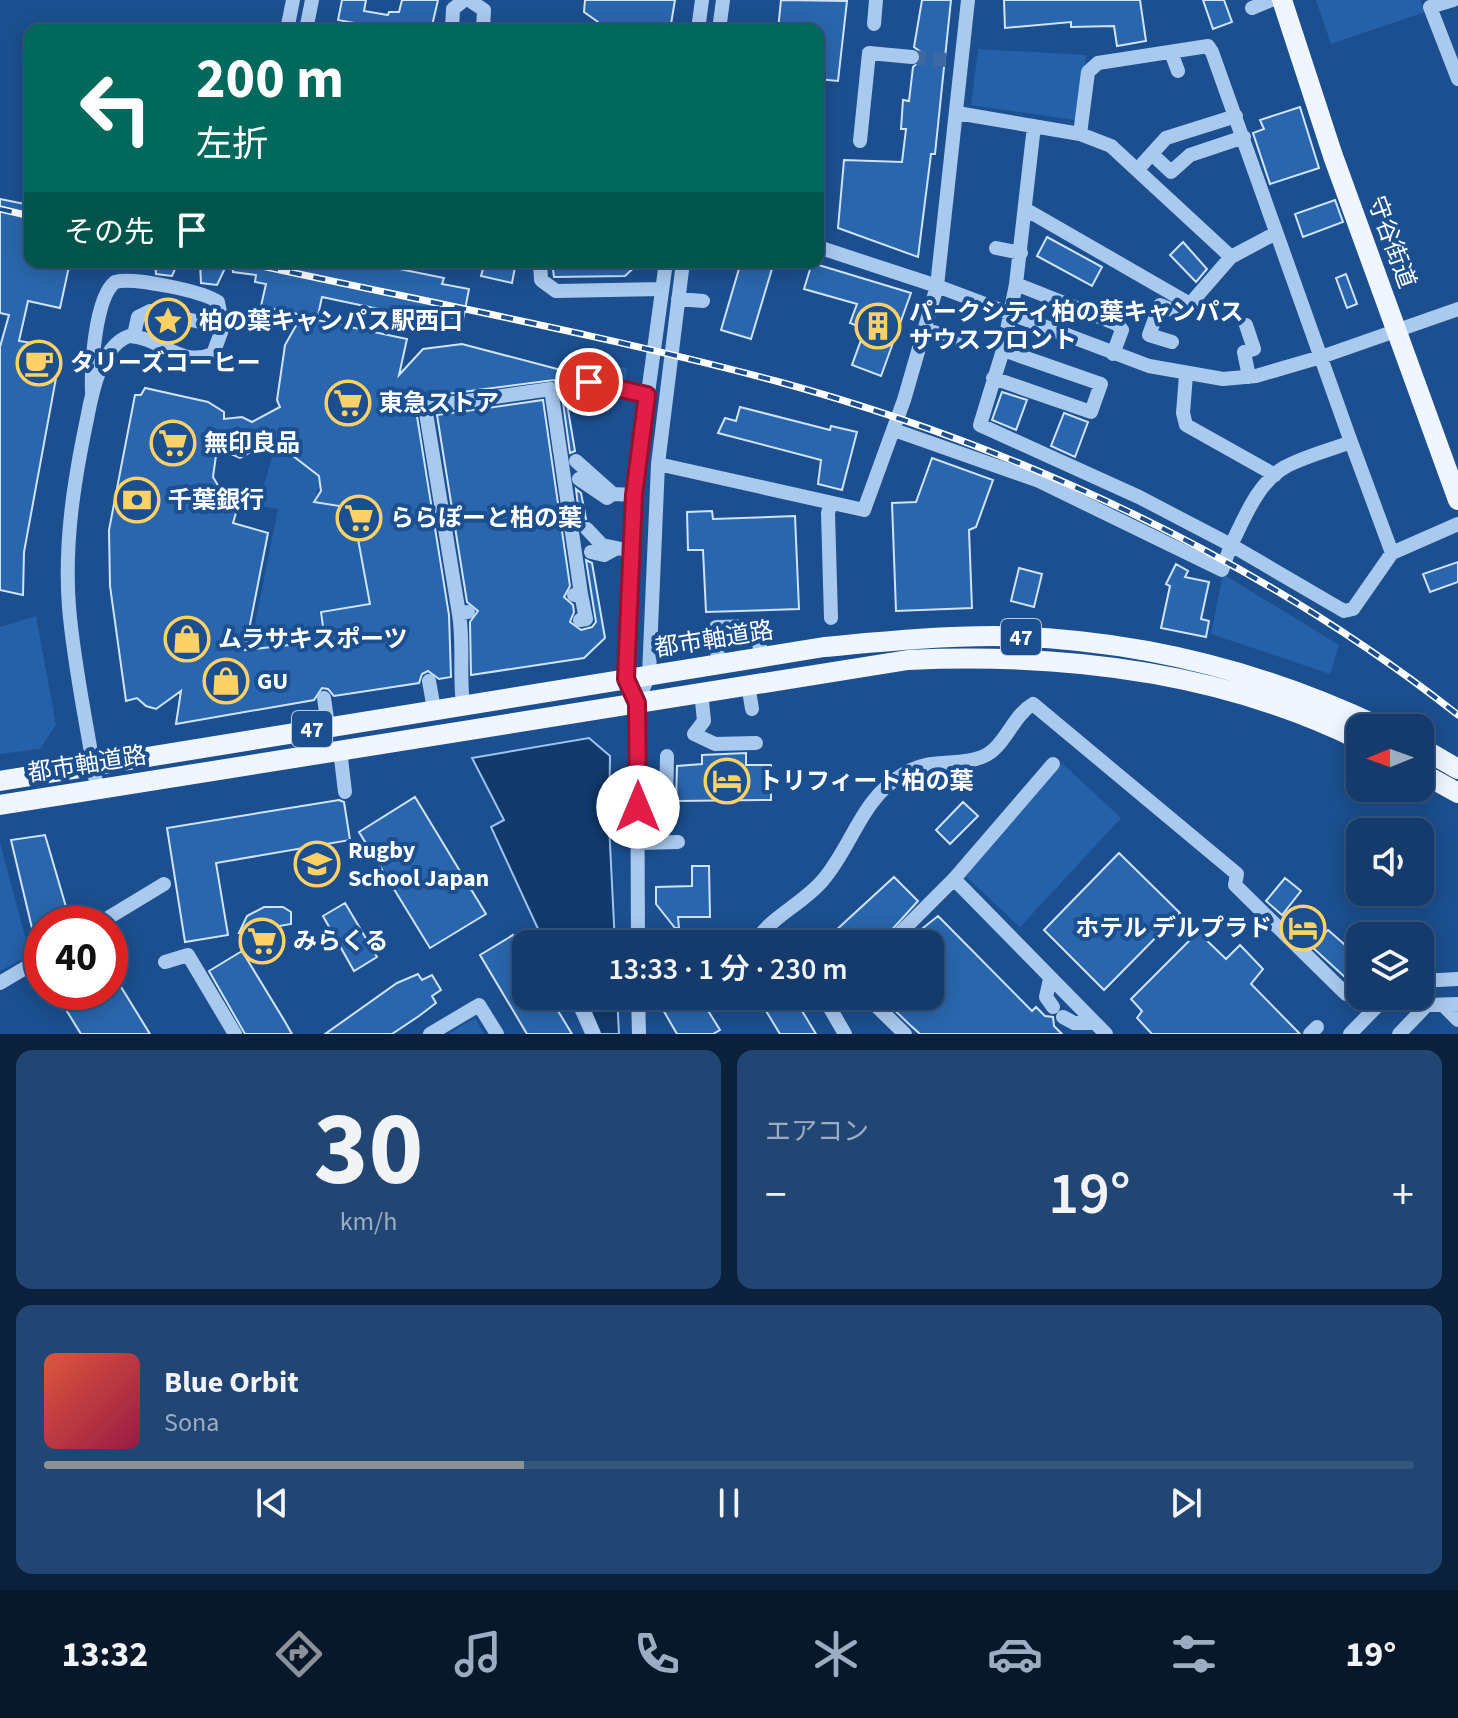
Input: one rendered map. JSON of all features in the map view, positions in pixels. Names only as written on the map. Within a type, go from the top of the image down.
[{"type":"main road","name":"守谷街道","points":[[1282,0],[1458,500]]},
{"type":"main road","name":"都市軸道路","points":[[0,781],[824,647],[934,638],[992,636],[1087,642],[1186,658],[1276,683],[1349,714]]},
{"type":"main road","name":"都市軸道路","points":[[0,805],[701,691],[908,660],[960,657],[1074,662],[1179,679],[1236,694],[1346,735]]},
{"type":"main road","points":[[1434,755],[1458,769]]},
{"type":"main road","points":[[1434,780],[1455,791]]},
{"type":"street","points":[[288,24],[293,0]]},
{"type":"street","points":[[307,24],[312,0]]},
{"type":"street","points":[[451,24],[450,19],[464,0],[484,10],[483,24]]},
{"type":"street","points":[[699,24],[702,0]]},
{"type":"street","points":[[720,24],[723,0]]},
{"type":"street","points":[[874,24],[876,0]]},
{"type":"street","points":[[658,464],[864,510],[894,430],[937,286],[957,113],[954,61],[968,0]]},
{"type":"street","points":[[1252,8],[1271,0]]},
{"type":"street","points":[[1453,0],[1430,7],[1458,79]]},
{"type":"street","points":[[1080,134],[1088,72],[1098,63],[1208,46],[1244,137],[1392,553]]},
{"type":"street","points":[[1171,52],[1178,71]]},
{"type":"street","points":[[860,141],[869,53],[912,57]]},
{"type":"street","points":[[957,113],[1080,134],[1111,146],[1231,257]]},
{"type":"street","points":[[1138,169],[1166,138],[1236,116]]},
{"type":"street","points":[[1034,126],[1016,284],[1003,350],[980,425],[1139,497],[1231,545],[1344,611],[1353,609],[1392,553],[1458,524]]},
{"type":"street","points":[[1152,154],[1171,172],[1190,155],[1244,137]]},
{"type":"street","points":[[1025,209],[1180,301],[1195,301],[1231,257],[1276,233]]},
{"type":"street","points":[[996,248],[1021,253]]},
{"type":"street","points":[[824,249],[937,286],[1113,354],[1186,375],[1223,379],[1249,377],[1321,357],[1458,309]]},
{"type":"street","points":[[540,268],[541,280],[556,291],[662,289]]},
{"type":"street","points":[[637,703],[626,679],[634,495],[665,268]]},
{"type":"street","points":[[638,930],[637,703],[649,675],[658,464],[682,268]]},
{"type":"street","points":[[97,789],[69,609],[67,563],[73,488],[92,392],[114,344],[118,327],[109,287],[121,280],[135,282],[212,297],[222,308],[223,327],[213,354],[194,358],[171,353],[151,340],[118,327]]},
{"type":"street","points":[[1016,284],[1117,324],[1122,330],[1113,354]]},
{"type":"street","points":[[678,299],[703,301]]},
{"type":"street","points":[[1172,342],[1149,335],[1160,305],[1175,311],[1180,301]]},
{"type":"street","points":[[92,392],[90,362],[118,327],[150,311],[223,327]]},
{"type":"street","points":[[1246,325],[1254,349],[1244,352],[1249,377]]},
{"type":"street","points":[[926,330],[955,338]]},
{"type":"street","points":[[993,378],[1091,412],[1101,384],[1003,350]]},
{"type":"street","points":[[1186,375],[1183,413],[1186,425],[1275,475]]},
{"type":"street","points":[[568,377],[647,395]]},
{"type":"street","points":[[463,705],[458,669],[467,639],[425,407],[551,389],[566,485],[572,560],[586,619],[580,620]]},
{"type":"street","points":[[894,430],[1039,481],[1222,570],[1256,496],[1275,475],[1284,467],[1351,442]]},
{"type":"street","points":[[576,461],[613,494]]},
{"type":"street","points":[[566,485],[607,498],[613,494],[634,495]]},
{"type":"street","points":[[831,503],[828,513],[831,618]]},
{"type":"street","points":[[587,529],[602,545],[631,551]]},
{"type":"street","points":[[591,552],[604,555],[615,549]]},
{"type":"street","points":[[718,664],[716,627],[759,626],[760,658]]},
{"type":"street","points":[[429,681],[434,709]]},
{"type":"street","points":[[748,684],[752,709]]},
{"type":"street","points":[[701,691],[704,721],[694,734],[715,744],[756,743]]},
{"type":"street","points":[[324,698],[328,726]]},
{"type":"street","points":[[764,930],[808,898],[826,876],[860,816],[882,790],[904,773],[930,762],[982,757],[993,749],[1023,710],[1033,704],[1237,874],[1235,885],[1346,994]]},
{"type":"street","points":[[340,750],[345,792]]},
{"type":"street","points":[[638,807],[666,806],[667,756]]},
{"type":"street","points":[[903,930],[954,879],[1053,764]]},
{"type":"street","points":[[638,843],[678,842]]},
{"type":"street","points":[[954,879],[1106,1034]]},
{"type":"street","points":[[128,906],[164,884]]},
{"type":"street","points":[[165,962],[188,955],[235,1034]]},
{"type":"street","points":[[0,983],[24,969]]},
{"type":"street","points":[[1050,979],[1046,997],[1058,1012],[1074,1023],[1094,1023]]},
{"type":"street","points":[[1434,980],[1458,979]]},
{"type":"street","points":[[1399,1034],[1427,1005],[1450,1004],[1458,1020]]},
{"type":"street","points":[[430,1034],[479,1005],[497,1034]]},
{"type":"street","points":[[584,1010],[594,1034]]},
{"type":"street","points":[[638,1010],[639,1034]]},
{"type":"street","points":[[831,1010],[845,1034]]},
{"type":"street","points":[[880,1010],[905,1034]]},
{"type":"street","points":[[1350,1034],[1373,1010]]},
{"type":"shaded area","points":[[1316,0],[1420,0],[1425,12],[1331,44]]},
{"type":"shaded area","points":[[978,49],[1086,55],[1079,116],[1074,120],[971,105]]},
{"type":"shaded area","points":[[572,355],[627,368],[625,383],[568,369],[564,359]]},
{"type":"shaded area","points":[[274,450],[302,460],[313,469],[321,482],[313,502],[346,507],[349,527],[358,539],[370,604],[319,611],[325,641],[250,650],[278,509],[258,506]]},
{"type":"shaded area","points":[[1223,574],[1339,645],[1330,674],[1211,634]]},
{"type":"shaded area","points":[[36,616],[56,725],[40,749],[0,754],[0,627]]},
{"type":"shaded area","points":[[589,738],[610,756],[609,824],[614,930],[539,930],[491,827],[504,820],[472,758]]},
{"type":"shaded area","points":[[1062,763],[1121,818],[1020,927],[961,872]]},
{"type":"shaded area","points":[[0,843],[24,933],[24,958],[0,971]]},
{"type":"shaded area","points":[[575,1010],[618,1010],[619,1034],[586,1034]]},
{"type":"shaded area","points":[[475,1018],[484,1034],[448,1034]]},
{"type":"building","points":[[342,0],[366,0],[364,11],[388,15],[389,12],[399,12],[402,0],[438,0],[432,24],[360,24],[338,20]]},
{"type":"building","points":[[585,0],[675,0],[671,24],[599,24],[584,12]]},
{"type":"building","points":[[781,0],[847,1],[838,81],[824,80],[824,24],[779,24]]},
{"type":"building","points":[[922,0],[951,0],[935,154],[931,154],[918,257],[838,228],[844,160],[902,162],[906,129],[901,129],[903,100],[909,101],[913,67],[922,59],[921,52],[914,47]]},
{"type":"building","points":[[1004,0],[1140,0],[1146,41],[1117,46],[1114,26],[1071,27],[1071,22],[1005,28]]},
{"type":"building","points":[[1203,0],[1224,0],[1232,22],[1213,29]]},
{"type":"building","points":[[1300,107],[1319,168],[1270,184],[1253,133],[1264,129],[1260,120]]},
{"type":"building","points":[[0,199],[24,204],[24,268],[69,268],[60,308],[28,301],[19,341],[52,346],[45,376],[56,378],[24,552],[23,595],[0,590],[0,347],[9,315],[0,313]]},
{"type":"building","points":[[1335,200],[1343,222],[1303,237],[1295,214]]},
{"type":"building","points":[[1047,237],[1102,267],[1092,286],[1037,256]]},
{"type":"building","points":[[1183,242],[1207,269],[1196,282],[1170,255]]},
{"type":"building","points":[[824,267],[911,293],[881,376],[852,365],[865,329],[850,323],[857,304],[804,289],[810,268]]},
{"type":"building","points":[[156,268],[175,268],[172,276],[156,274]]},
{"type":"building","points":[[200,268],[225,268],[217,285],[201,283]]},
{"type":"building","points":[[233,268],[395,268],[444,278],[442,284],[469,289],[463,320],[436,314],[435,321],[322,297],[317,320],[407,339],[399,375],[423,349],[462,344],[561,370],[558,379],[564,386],[575,451],[570,453],[561,388],[554,380],[424,397],[415,404],[449,615],[451,677],[439,679],[428,671],[422,674],[419,683],[334,696],[328,689],[322,688],[314,700],[176,724],[181,691],[156,709],[146,706],[137,698],[126,701],[110,586],[109,530],[135,395],[141,395],[145,388],[208,402],[224,412],[224,419],[242,417],[252,422],[280,407],[277,400],[285,345],[302,315],[261,306],[266,284],[255,282],[256,275],[233,272]],"holes":[[[217,448],[240,458],[256,449],[293,456],[319,476],[321,491],[314,502],[346,507],[349,527],[358,539],[370,604],[321,612],[325,641],[245,650],[268,533],[233,523],[238,506],[222,492],[213,477]]]},
{"type":"building","points":[[483,268],[515,268],[512,283],[481,276]]},
{"type":"building","points":[[553,268],[634,268],[625,276],[554,277]]},
{"type":"building","points":[[739,268],[772,268],[751,339],[721,330]]},
{"type":"building","points":[[1346,274],[1357,304],[1347,308],[1336,278]]},
{"type":"building","points":[[1002,392],[1027,400],[1016,430],[992,420]]},
{"type":"building","points":[[543,400],[570,586],[564,597],[573,605],[574,612],[570,622],[581,630],[592,627],[596,622],[586,560],[592,563],[605,638],[584,658],[471,675],[470,622],[478,611],[467,602],[437,415]]},
{"type":"building","points":[[740,407],[830,430],[831,426],[857,432],[842,490],[818,484],[821,460],[718,433],[725,418],[736,421]]},
{"type":"building","points":[[1064,413],[1088,422],[1075,457],[1051,446]]},
{"type":"building","points":[[932,458],[993,480],[976,527],[969,530],[972,608],[896,611],[892,503],[916,502]]},
{"type":"building","points":[[576,489],[581,493],[586,519],[580,522]]},
{"type":"building","points":[[712,511],[713,519],[795,516],[799,609],[706,612],[703,550],[688,550],[687,512]]},
{"type":"building","points":[[1458,562],[1458,582],[1430,592],[1423,574]]},
{"type":"building","points":[[1176,564],[1188,571],[1185,577],[1209,582],[1201,619],[1209,621],[1206,637],[1161,628],[1170,586],[1166,584]]},
{"type":"building","points":[[1019,568],[1042,574],[1034,607],[1011,601]]},
{"type":"building","points":[[746,753],[746,765],[771,765],[771,800],[676,801],[677,766],[702,764],[702,755]]},
{"type":"building","points":[[415,797],[486,914],[430,948],[359,832]]},
{"type":"building","points":[[339,800],[344,802],[350,840],[216,863],[228,935],[185,942],[167,828]]},
{"type":"building","points":[[963,802],[978,816],[950,844],[936,830]]},
{"type":"building","points":[[45,835],[66,906],[27,906],[11,840]]},
{"type":"building","points":[[1119,853],[1180,913],[1104,990],[1044,930]]},
{"type":"building","points":[[692,866],[709,866],[710,917],[678,917],[679,928],[675,928],[656,904],[656,887],[692,886]]},
{"type":"building","points":[[894,877],[918,901],[892,930],[836,930]]},
{"type":"building","points":[[1285,878],[1301,891],[1282,915],[1266,901]]},
{"type":"building","points":[[345,903],[377,957],[354,971],[323,916]]},
{"type":"building","points":[[264,907],[283,907],[291,912],[291,924],[239,933],[247,916]]},
{"type":"building","points":[[938,916],[1032,1011],[1036,1007],[1045,1016],[1053,1017],[1054,1026],[1062,1034],[920,1034],[894,1010],[944,1010],[944,930],[920,930]]},
{"type":"building","points":[[1328,930],[1346,946],[1346,978],[1311,946]]},
{"type":"building","points":[[1198,932],[1226,959],[1240,945],[1263,969],[1251,984],[1300,1034],[1152,1034],[1137,1018],[1142,1011],[1131,999]]},
{"type":"building","points":[[512,936],[512,1009],[480,955]]},
{"type":"building","points":[[242,951],[292,1034],[245,1034],[209,971]]},
{"type":"building","points":[[418,974],[422,980],[432,975],[441,990],[432,996],[436,1003],[392,1034],[325,1034],[397,983]]},
{"type":"building","points":[[128,998],[150,1034],[81,1034],[66,1010],[128,1010]]},
{"type":"building","points":[[513,1010],[557,1010],[572,1034],[527,1034]]},
{"type":"building","points":[[663,1010],[708,1010],[720,1030],[713,1034],[677,1034]]},
{"type":"building","points":[[765,1010],[801,1010],[816,1034],[780,1034]]},
{"type":"tunnel","points":[[912,57],[946,60]]},
{"type":"railway","points":[[0,209],[24,215]]},
{"type":"railway","points":[[271,268],[710,364],[867,408],[957,439],[1134,514],[1219,558],[1302,606],[1458,715]]},
{"type":"place","name":"柏の葉キャンパス駅西口","points":[[168,321]]},
{"type":"place","name":"パークシティ柏の葉キャンパス サウスフロント","points":[[878,326]]},
{"type":"place","name":"タリーズコーヒー","points":[[39,363]]},
{"type":"place","name":"東急ストア","points":[[348,403]]},
{"type":"place","name":"無印良品","points":[[173,443]]},
{"type":"place","name":"千葉銀行","points":[[137,500]]},
{"type":"place","name":"ららぽーと柏の葉","points":[[359,518]]},
{"type":"place","name":"ムラサキスポーツ","points":[[187,639]]},
{"type":"place","name":"GU","points":[[226,681]]},
{"type":"place","name":"トリフィート柏の葉","points":[[727,781]]},
{"type":"place","name":"Rugby School Japan","points":[[317,864]]},
{"type":"place","name":"ホテル デルプラド","points":[[1303,928]]},
{"type":"place","name":"みらくる","points":[[262,941]]},
{"type":"route","points":[[589,382],[647,395],[634,495],[626,679],[637,703],[638,807]]}]
